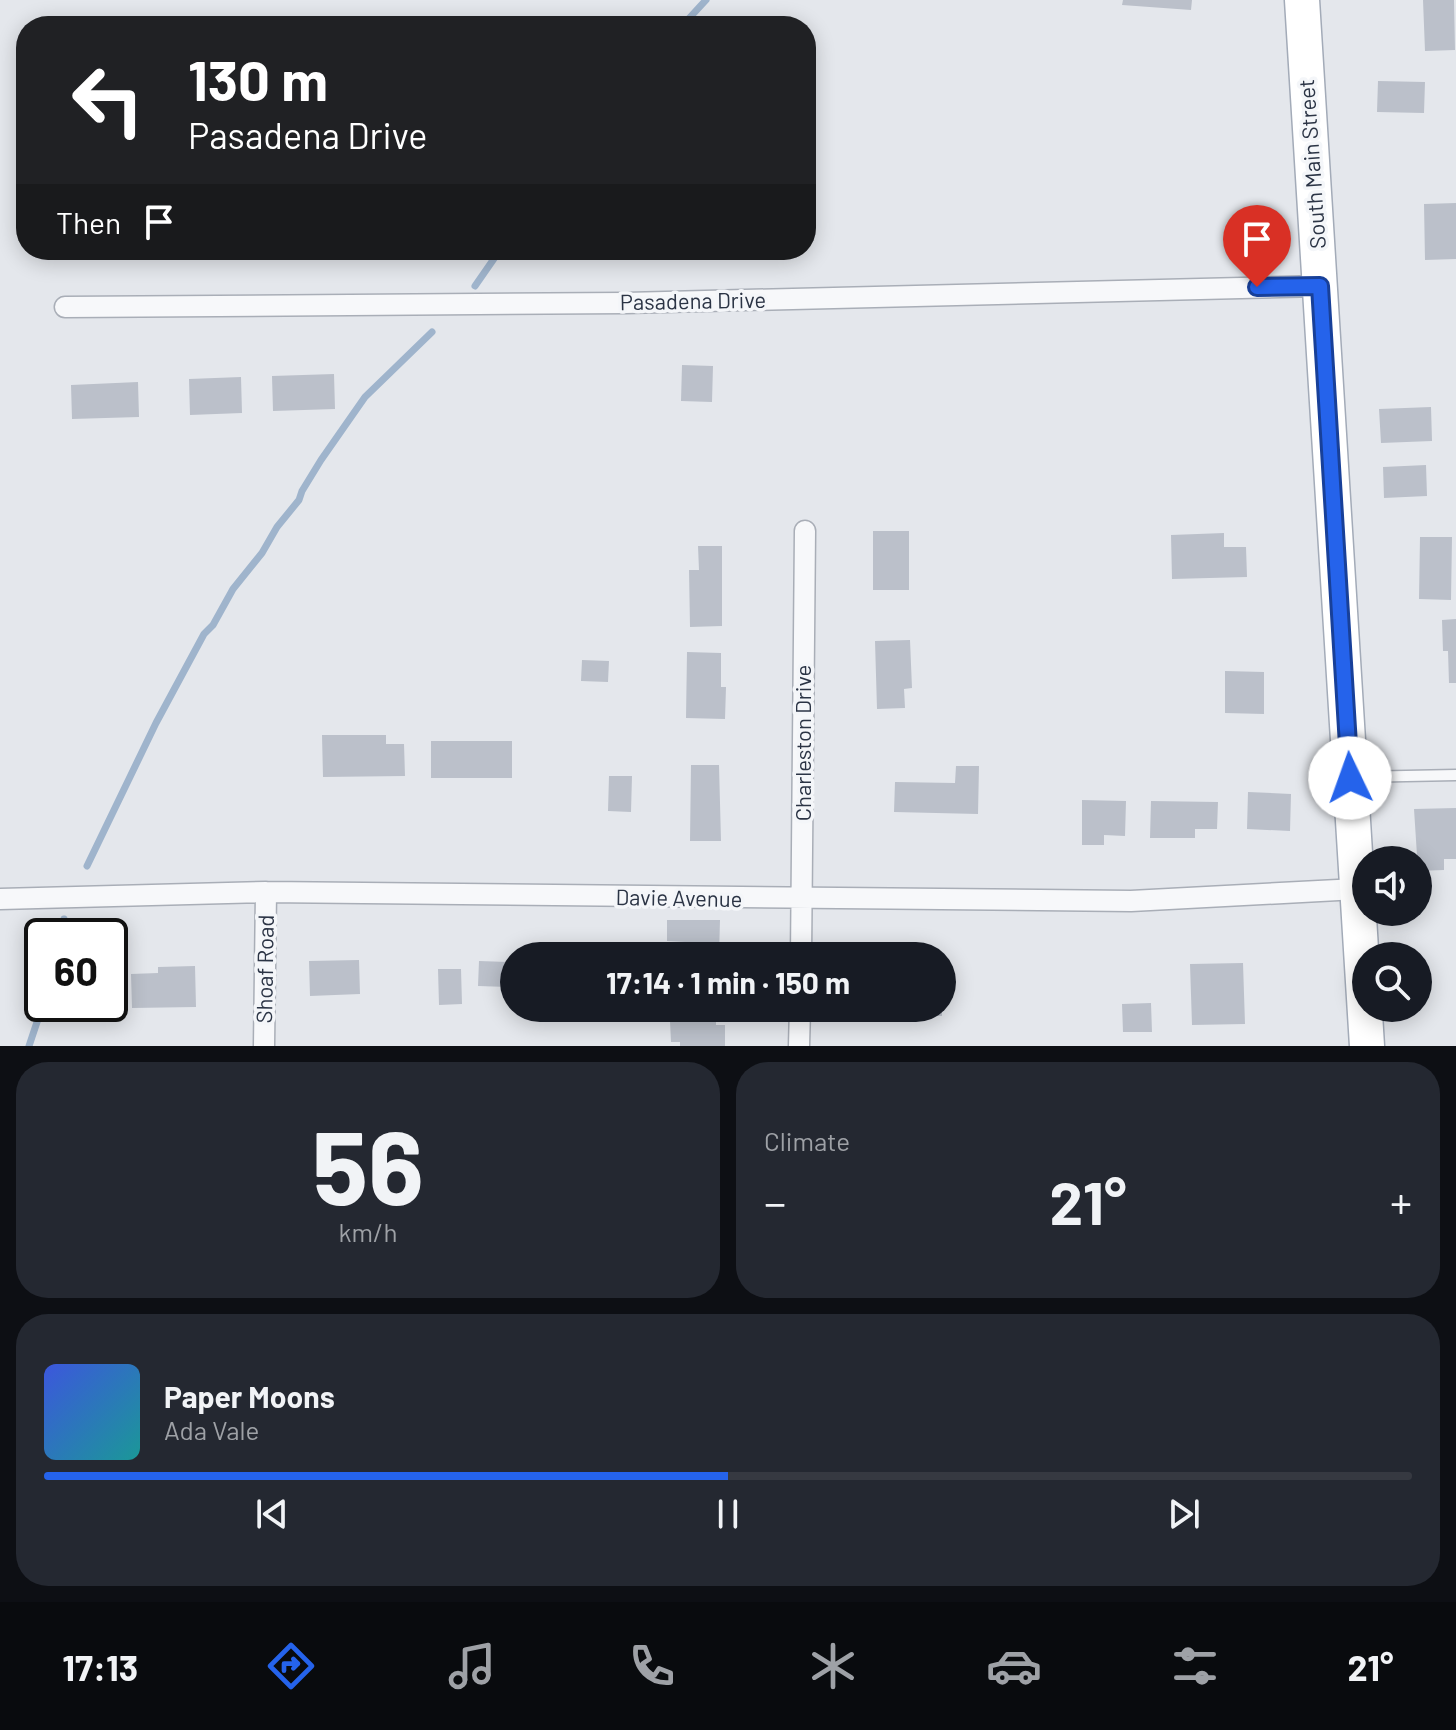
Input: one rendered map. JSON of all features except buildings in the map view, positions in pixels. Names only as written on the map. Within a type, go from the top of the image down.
[{"type":"main road","name":"South Main Street","points":[[1302,0],[1354,846]]},
{"type":"main road","name":"South Main Street","points":[[1359,926],[1367,1046]]},
{"type":"street","name":"Pasadena Drive","points":[[65,307],[626,303],[1320,286]]},
{"type":"street","name":"Charleston Drive","points":[[801,942],[805,531]]},
{"type":"street","name":"Davie Avenue","points":[[0,899],[266,892],[1131,901],[1352,889]]},
{"type":"street","name":"Shoaf Road","points":[[264,1046],[266,892]]},
{"type":"street","points":[[799,1046],[800,1022]]},
{"type":"lane","points":[[1350,778],[1456,775]]},
{"type":"waterway","points":[[691,16],[706,0]]},
{"type":"waterway","points":[[475,286],[493,260]]},
{"type":"waterway","points":[[87,866],[156,723],[204,634],[213,625],[233,589],[299,500],[321,460],[365,397],[432,332]]},
{"type":"waterway","points":[[29,1046],[37,1022]]},
{"type":"route","points":[[1257,287],[1320,286],[1350,778]]}]
